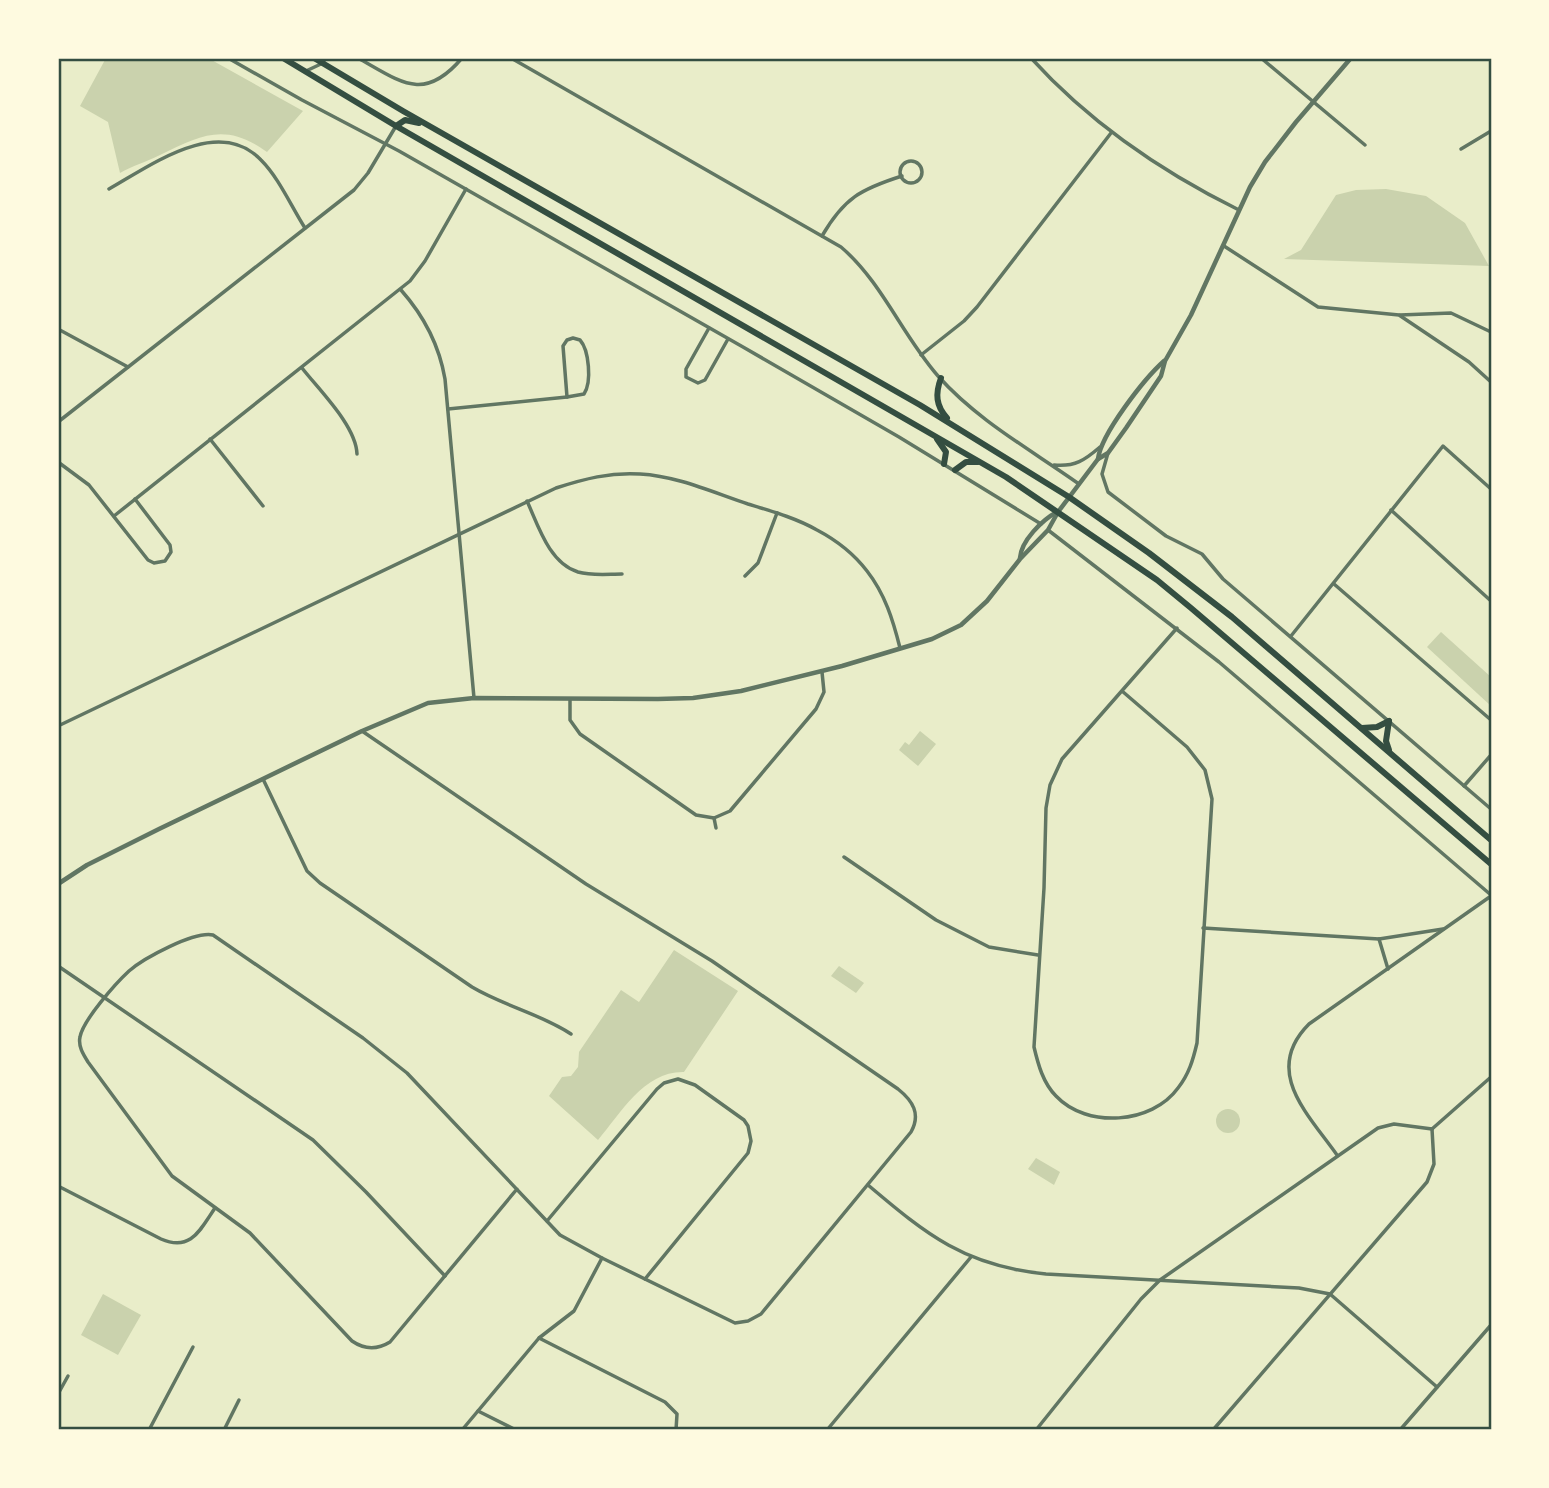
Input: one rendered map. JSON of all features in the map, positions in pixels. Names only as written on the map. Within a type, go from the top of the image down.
[{"type":"highway","points":[[283,58],[396,126],[931,432],[1058,512],[1157,580],[1217,628],[1491,864]]},
{"type":"highway","points":[[314,58],[324,60],[427,125],[816,345],[956,427],[1069,498],[1202,594],[1491,840]]},
{"type":"highway","points":[[396,126],[405,120],[427,125]]},
{"type":"highway","points":[[941,378],[937,389],[938,406],[956,427]]},
{"type":"highway","points":[[931,432],[945,449],[944,464]]},
{"type":"highway","points":[[955,471],[966,462],[982,463]]},
{"type":"highway","points":[[1361,728],[1377,727],[1390,721]]},
{"type":"highway","points":[[1390,721],[1386,741],[1390,752]]},
{"type":"street","points":[[228,58],[384,143],[729,339],[944,464],[1041,524]]},
{"type":"street","points":[[358,58],[396,79],[417,85],[442,78],[462,58]]},
{"type":"street","points":[[512,58],[841,247],[864,270],[921,355],[941,378],[975,410],[1080,484]]},
{"type":"street","points":[[1031,58],[1073,101],[1111,133],[1172,175],[1239,211]]},
{"type":"street","points":[[1261,58],[1365,145]]},
{"type":"street","points":[[1351,58],[1265,162],[1226,236],[1224,246],[1191,314],[1165,361],[1161,376],[1108,453],[1102,474],[1104,485],[1108,492],[1166,536],[1202,554],[1223,579],[1491,809]]},
{"type":"street","points":[[306,71],[324,60]]},
{"type":"street","points":[[58,422],[361,183],[396,126]]},
{"type":"street","points":[[1461,149],[1491,131]]},
{"type":"street","points":[[921,355],[957,327],[976,307],[1111,133]]},
{"type":"street","points":[[109,189],[189,147],[210,142],[231,143],[250,150],[263,162],[305,228]]},
{"type":"street","points":[[909,162],[917,163],[922,169],[921,177],[916,182],[908,182],[902,176],[903,166],[909,162]]},
{"type":"street","points":[[822,236],[832,217],[850,198],[867,188],[902,176]]},
{"type":"street","points":[[114,516],[401,290],[418,272],[466,189]]},
{"type":"street","points":[[1224,246],[1318,307],[1399,314],[1451,313],[1491,332]]},
{"type":"street","points":[[401,290],[420,314],[439,352],[445,379],[474,698]]},
{"type":"street","points":[[1399,314],[1469,362],[1491,382]]},
{"type":"street","points":[[709,328],[686,369],[686,377],[690,381],[698,383],[705,380],[729,339]]},
{"type":"street","points":[[58,329],[128,367]]},
{"type":"street","points":[[448,409],[581,396],[588,389],[585,346],[577,338],[567,340],[563,346],[567,397]]},
{"type":"street","points":[[1052,464],[1068,466],[1083,461],[1100,447],[1151,374],[1165,361]]},
{"type":"street","points":[[302,368],[351,430],[357,454]]},
{"type":"street","points":[[210,439],[263,506]]},
{"type":"street","points":[[1291,636],[1443,446],[1491,489]]},
{"type":"street","points":[[1098,459],[1100,447]]},
{"type":"street","points":[[58,884],[87,865],[362,731],[428,703],[474,698],[693,698],[770,685],[932,639],[961,625],[987,601],[1020,559],[1048,530],[1058,512],[1098,459],[1108,453]]},
{"type":"street","points":[[58,462],[89,485],[148,560],[154,563],[165,561],[171,552],[170,545],[135,499]]},
{"type":"street","points":[[58,726],[527,501],[556,488],[593,477],[640,474],[678,480],[776,513],[819,531],[836,542],[866,569],[885,600],[900,649]]},
{"type":"street","points":[[527,501],[549,548],[561,562],[576,572],[622,574]]},
{"type":"street","points":[[1391,510],[1491,601]]},
{"type":"street","points":[[1020,559],[1020,551],[1041,524],[1058,512]]},
{"type":"street","points":[[745,576],[758,563],[776,513]]},
{"type":"street","points":[[1048,530],[1177,628],[1491,895],[1301,1032],[1292,1048],[1288,1070],[1293,1091],[1337,1155]]},
{"type":"street","points":[[1334,584],[1491,720]]},
{"type":"street","points":[[1122,691],[1187,747],[1205,769],[1212,799],[1196,1043],[1191,1066],[1178,1089],[1162,1104],[1142,1113],[1110,1119],[1086,1115],[1057,1097],[1040,1071],[1034,1047],[1046,808],[1050,785],[1062,759],[1177,628]]},
{"type":"street","points":[[570,699],[570,720],[580,734],[696,815],[715,818],[730,811],[816,709],[824,692],[822,671]]},
{"type":"street","points":[[362,731],[586,884],[712,961],[898,1089],[908,1097],[915,1108],[914,1127],[761,1314],[748,1321],[735,1323],[569,1241],[416,1082],[387,1056],[213,935],[193,937],[129,972],[105,998],[81,1032],[82,1052],[162,1164],[189,1190],[250,1233],[352,1341],[362,1346],[374,1348],[390,1342],[517,1189]]},
{"type":"street","points":[[1464,786],[1491,755]]},
{"type":"street","points":[[263,779],[307,871],[320,883],[472,987],[571,1034]]},
{"type":"street","points":[[715,818],[716,828]]},
{"type":"street","points":[[844,857],[936,920],[989,947],[1038,955]]},
{"type":"street","points":[[1202,928],[1379,939],[1445,929]]},
{"type":"street","points":[[1379,939],[1388,969]]},
{"type":"street","points":[[58,966],[313,1140],[445,1276]]},
{"type":"street","points":[[1036,1430],[1141,1299],[1160,1280],[1378,1128],[1385,1125],[1404,1125],[1432,1129],[1491,1077]]},
{"type":"street","points":[[547,1221],[657,1089],[664,1083],[678,1079],[695,1085],[744,1120],[750,1133],[750,1147],[645,1279]]},
{"type":"street","points":[[1213,1430],[1430,1177],[1434,1164],[1432,1129]]},
{"type":"street","points":[[868,1185],[928,1234],[971,1257],[1005,1268],[1026,1272],[1299,1288],[1330,1294],[1437,1387]]},
{"type":"street","points":[[58,1186],[174,1244],[193,1238],[215,1208]]},
{"type":"street","points":[[827,1430],[971,1257]]},
{"type":"street","points":[[462,1430],[539,1338],[574,1311],[602,1258]]},
{"type":"street","points":[[1400,1430],[1491,1325]]},
{"type":"street","points":[[539,1338],[670,1405],[677,1414],[676,1430]]},
{"type":"street","points":[[149,1430],[193,1347]]},
{"type":"street","points":[[58,1394],[68,1376]]},
{"type":"street","points":[[224,1430],[239,1400]]},
{"type":"street","points":[[478,1410],[516,1430]]},
{"type":"green space","points":[[106,58],[208,58],[303,111],[267,152],[238,137],[214,135],[201,137],[120,173],[108,122],[80,106]]},
{"type":"green space","points":[[1386,189],[1426,196],[1465,223],[1489,266],[1284,259],[1301,250],[1336,195],[1356,190]]},
{"type":"green space","points":[[1441,632],[1491,677],[1491,706],[1427,647]]},
{"type":"green space","points":[[920,731],[936,744],[918,766],[899,750],[905,742],[909,745]]},
{"type":"green space","points":[[674,950],[738,991],[684,1072],[657,1078],[645,1086],[598,1140],[549,1096],[562,1077],[571,1076],[578,1067],[579,1052],[621,990],[639,1002]]},
{"type":"green space","points":[[839,966],[864,983],[856,993],[831,976]]},
{"type":"green space","points":[[1228,1109],[1239,1116],[1240,1121],[1233,1132],[1228,1133],[1217,1126],[1216,1121],[1223,1110]]},
{"type":"green space","points":[[1036,1158],[1060,1172],[1054,1185],[1028,1169]]},
{"type":"green space","points":[[103,1294],[141,1315],[118,1355],[81,1335]]}]
